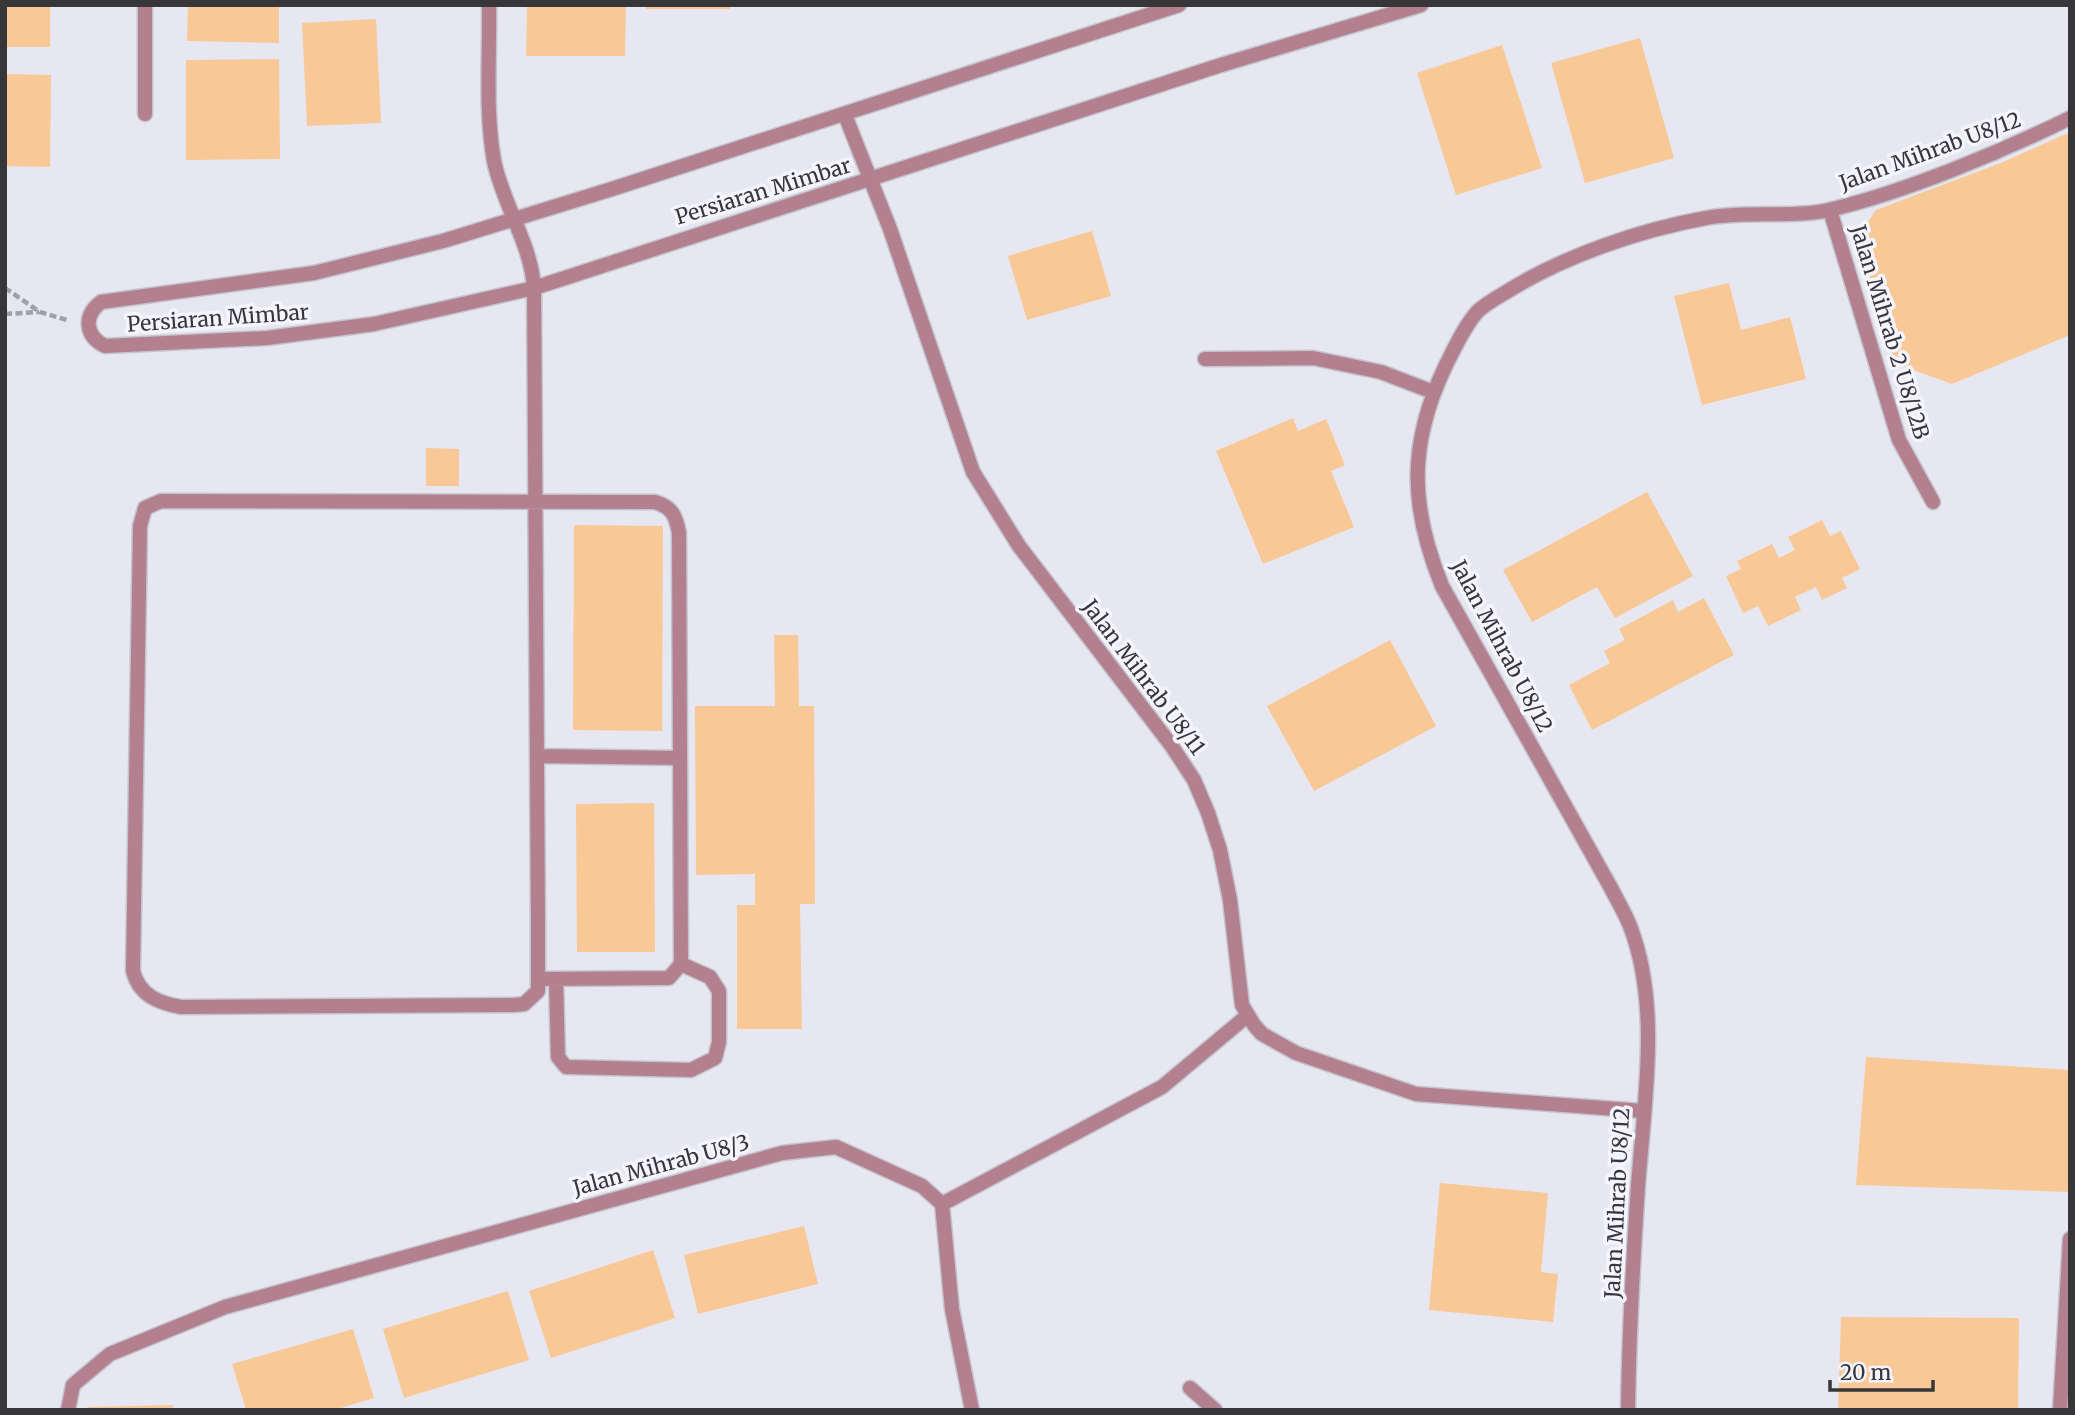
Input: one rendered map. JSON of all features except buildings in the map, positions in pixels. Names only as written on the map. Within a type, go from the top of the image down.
[{"type":"street","points":[[145,5],[145,114]]},
{"type":"street","points":[[489,5],[492,137],[496,170],[512,218],[531,262],[534,288],[536,501],[539,979],[533,999],[514,1006],[181,1007],[153,999],[136,982],[133,971],[140,526],[145,508],[161,501],[536,501],[655,502],[666,505],[677,520],[681,964],[677,973],[669,978],[539,979]]},
{"type":"street","name":"Persiaran Mimbar","points":[[1179,5],[443,241],[314,273],[101,302],[93,308],[88,327],[91,336],[105,346],[267,338],[374,324],[534,288],[1221,65],[1421,5]]},
{"type":"street","name":"Jalan Mihrab U8/11","points":[[845,114],[872,179],[973,472],[1019,546],[1171,745],[1194,780],[1220,850],[1230,900],[1239,991],[1247,1016]]},
{"type":"street","name":"Jalan Mihrab U8/12","points":[[1628,1410],[1643,1111],[1645,1004],[1641,965],[1630,926],[1442,586],[1429,553],[1416,468],[1419,440],[1433,392],[1453,350],[1478,311],[1540,272],[1598,248],[1706,218],[1830,210],[1955,167],[2070,118]]},
{"type":"street","name":"Jalan Mihrab 2 U8/12B","points":[[1830,210],[1899,440],[1933,502]]},
{"type":"street","points":[[1205,359],[1313,358],[1381,372],[1433,392]]},
{"type":"street","points":[[537,755],[680,758]]},
{"type":"street","points":[[556,979],[558,1056],[566,1067],[691,1070],[710,1062],[718,1051],[719,991],[710,977],[681,964]]},
{"type":"street","points":[[972,1410],[952,1309],[942,1204],[1162,1087],[1247,1016],[1262,1034],[1296,1053],[1416,1094],[1643,1111]]},
{"type":"street","name":"Jalan Mihrab U8/3","points":[[68,1410],[74,1385],[110,1354],[225,1307],[782,1153],[836,1147],[922,1186],[942,1204]]},
{"type":"street","points":[[2060,1410],[2070,1239]]},
{"type":"street","points":[[1190,1388],[1215,1410]]},
{"type":"path","points":[[5,288],[40,312],[88,327]]},
{"type":"path","points":[[5,314],[40,312]]}]
